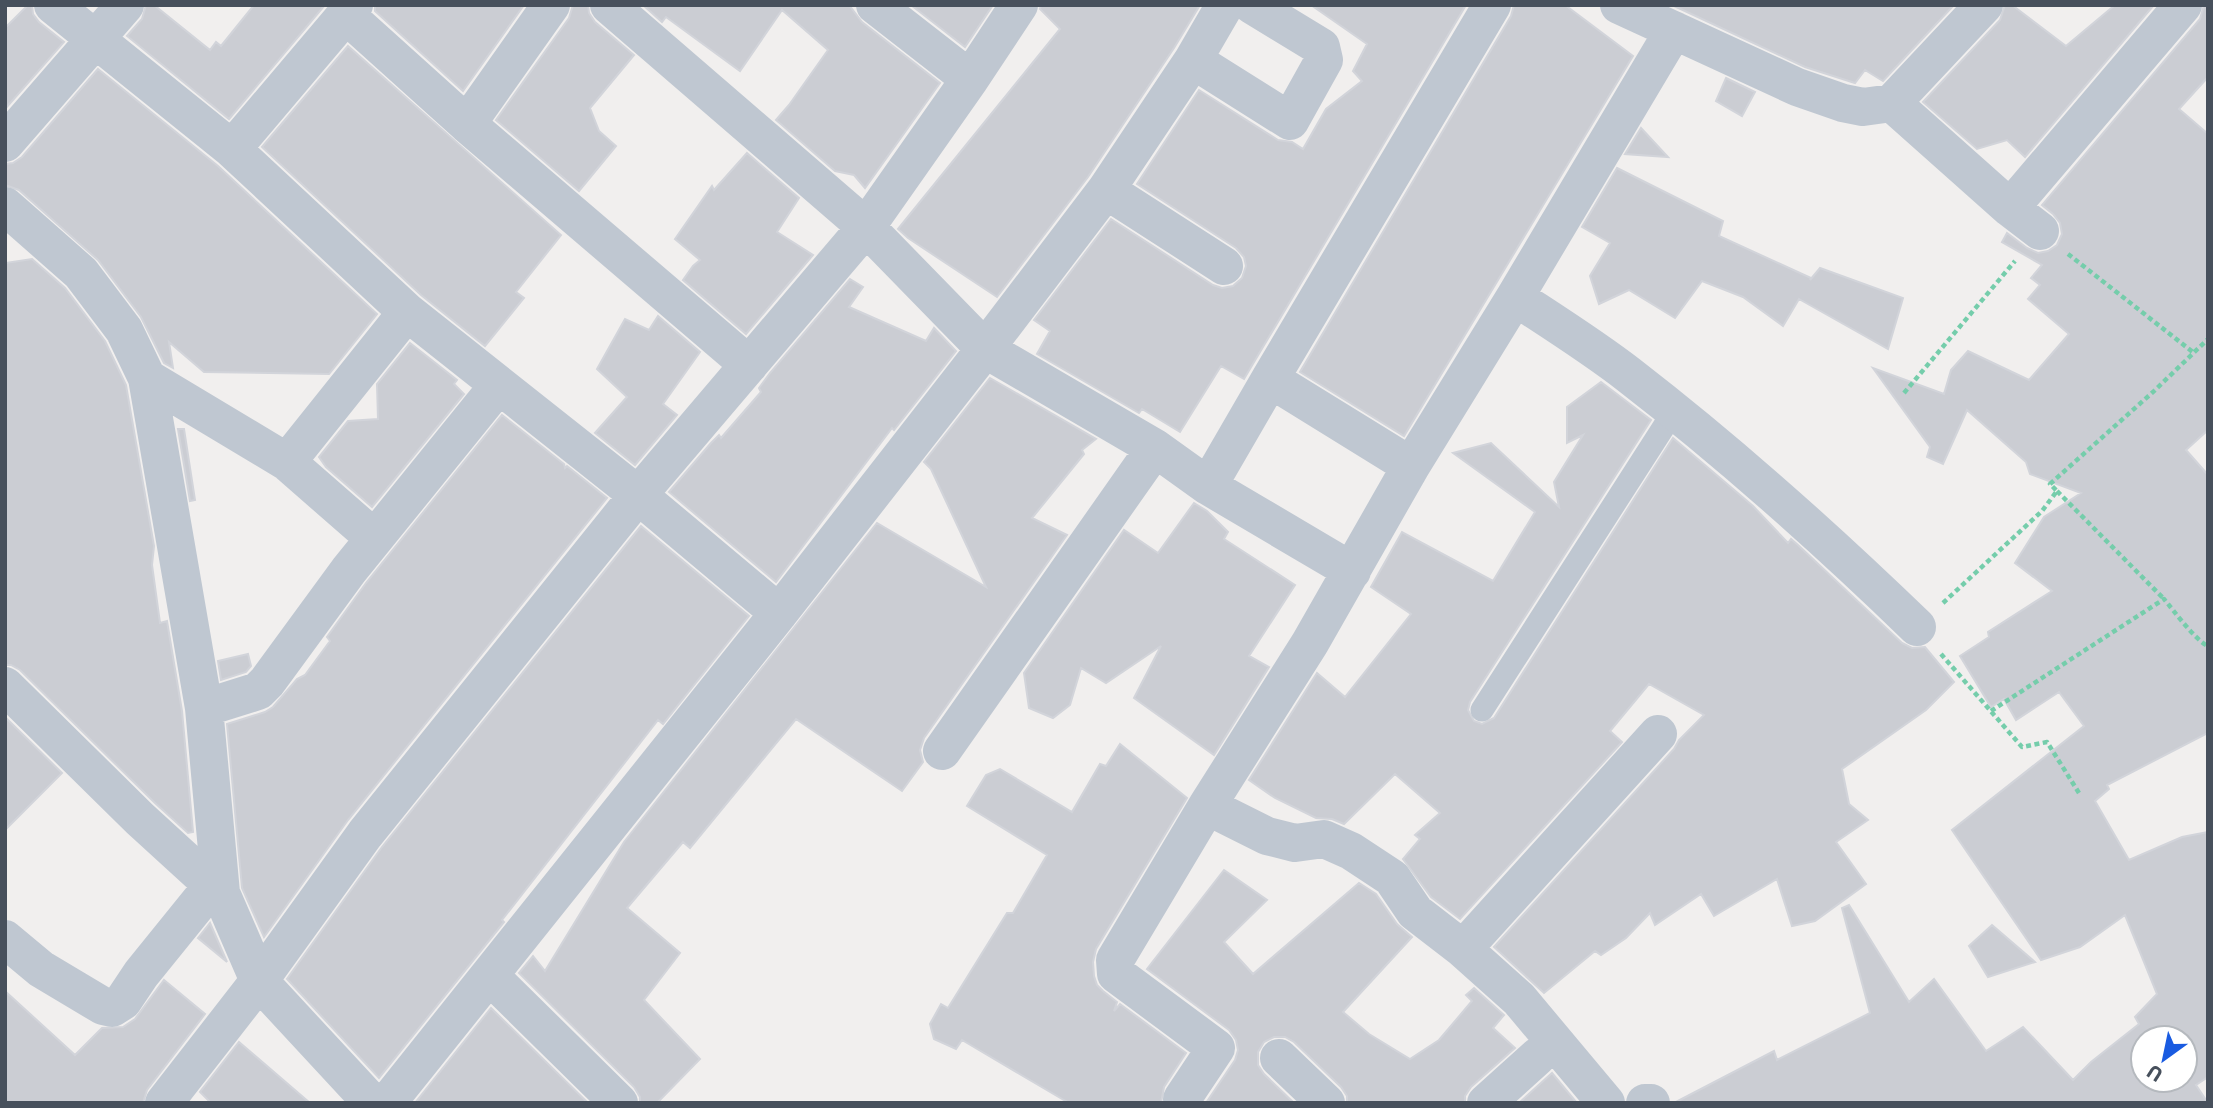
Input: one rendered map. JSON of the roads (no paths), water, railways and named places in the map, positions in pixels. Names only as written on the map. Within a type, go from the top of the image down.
[{"type":"street","points":[[53,5],[232,149],[407,312],[638,495],[779,613]]},
{"type":"street","points":[[5,143],[125,5]]},
{"type":"street","points":[[467,124],[551,5]]},
{"type":"street","points":[[609,5],[866,227],[985,349],[1155,448],[1208,486],[1352,571]]},
{"type":"street","points":[[875,5],[970,79]]},
{"type":"street","points":[[164,1103],[259,981],[282,945],[365,835],[638,495],[866,227],[1019,5]]},
{"type":"street","points":[[387,1103],[779,613],[985,349],[1106,190],[1193,60],[1225,5]]},
{"type":"street","points":[[1193,60],[1290,121],[1324,60],[1324,51],[1252,5]]},
{"type":"street","points":[[1208,486],[1492,5]]},
{"type":"street","points":[[1619,5],[1797,87],[1863,107],[1892,103],[1984,5]]},
{"type":"street","points":[[2010,208],[2183,5]]},
{"type":"street","points":[[232,149],[350,10],[467,124],[749,365]]},
{"type":"street","points":[[1185,1103],[1182,1099],[1216,1048],[1116,974],[1115,960],[1207,806],[1310,643],[1412,466],[1674,30]]},
{"type":"street","points":[[1892,103],[2010,208],[2040,231]]},
{"type":"street","points":[[1106,190],[1224,266]]},
{"type":"street","points":[[5,206],[81,273],[124,330],[147,378],[204,708],[217,889],[259,981],[372,1103]]},
{"type":"street","points":[[1515,297],[1628,374],[1674,411],[1750,474],[1917,627]]},
{"type":"street","points":[[286,462],[407,312]]},
{"type":"street","points":[[147,378],[286,462],[374,538]]},
{"type":"street","points":[[1270,379],[1412,466]]},
{"type":"street","points":[[204,708],[258,691],[267,682],[374,538],[498,386]]},
{"type":"street","points":[[942,751],[1155,448]]},
{"type":"street","points":[[5,686],[140,819],[217,889]]},
{"type":"street","points":[[1463,948],[1658,734]]},
{"type":"street","points":[[1207,806],[1267,836],[1295,843],[1324,839],[1351,851],[1392,878],[1415,912],[1463,948],[1519,999],[1606,1103]]},
{"type":"street","points":[[5,939],[41,968],[103,1006],[112,1007],[123,1001],[141,974],[217,889]]},
{"type":"street","points":[[489,976],[619,1103]]},
{"type":"street","points":[[1279,1058],[1326,1103]]},
{"type":"street","points":[[1486,1103],[1537,1058]]},
{"type":"lane","points":[[1482,710],[1674,411]]}]
